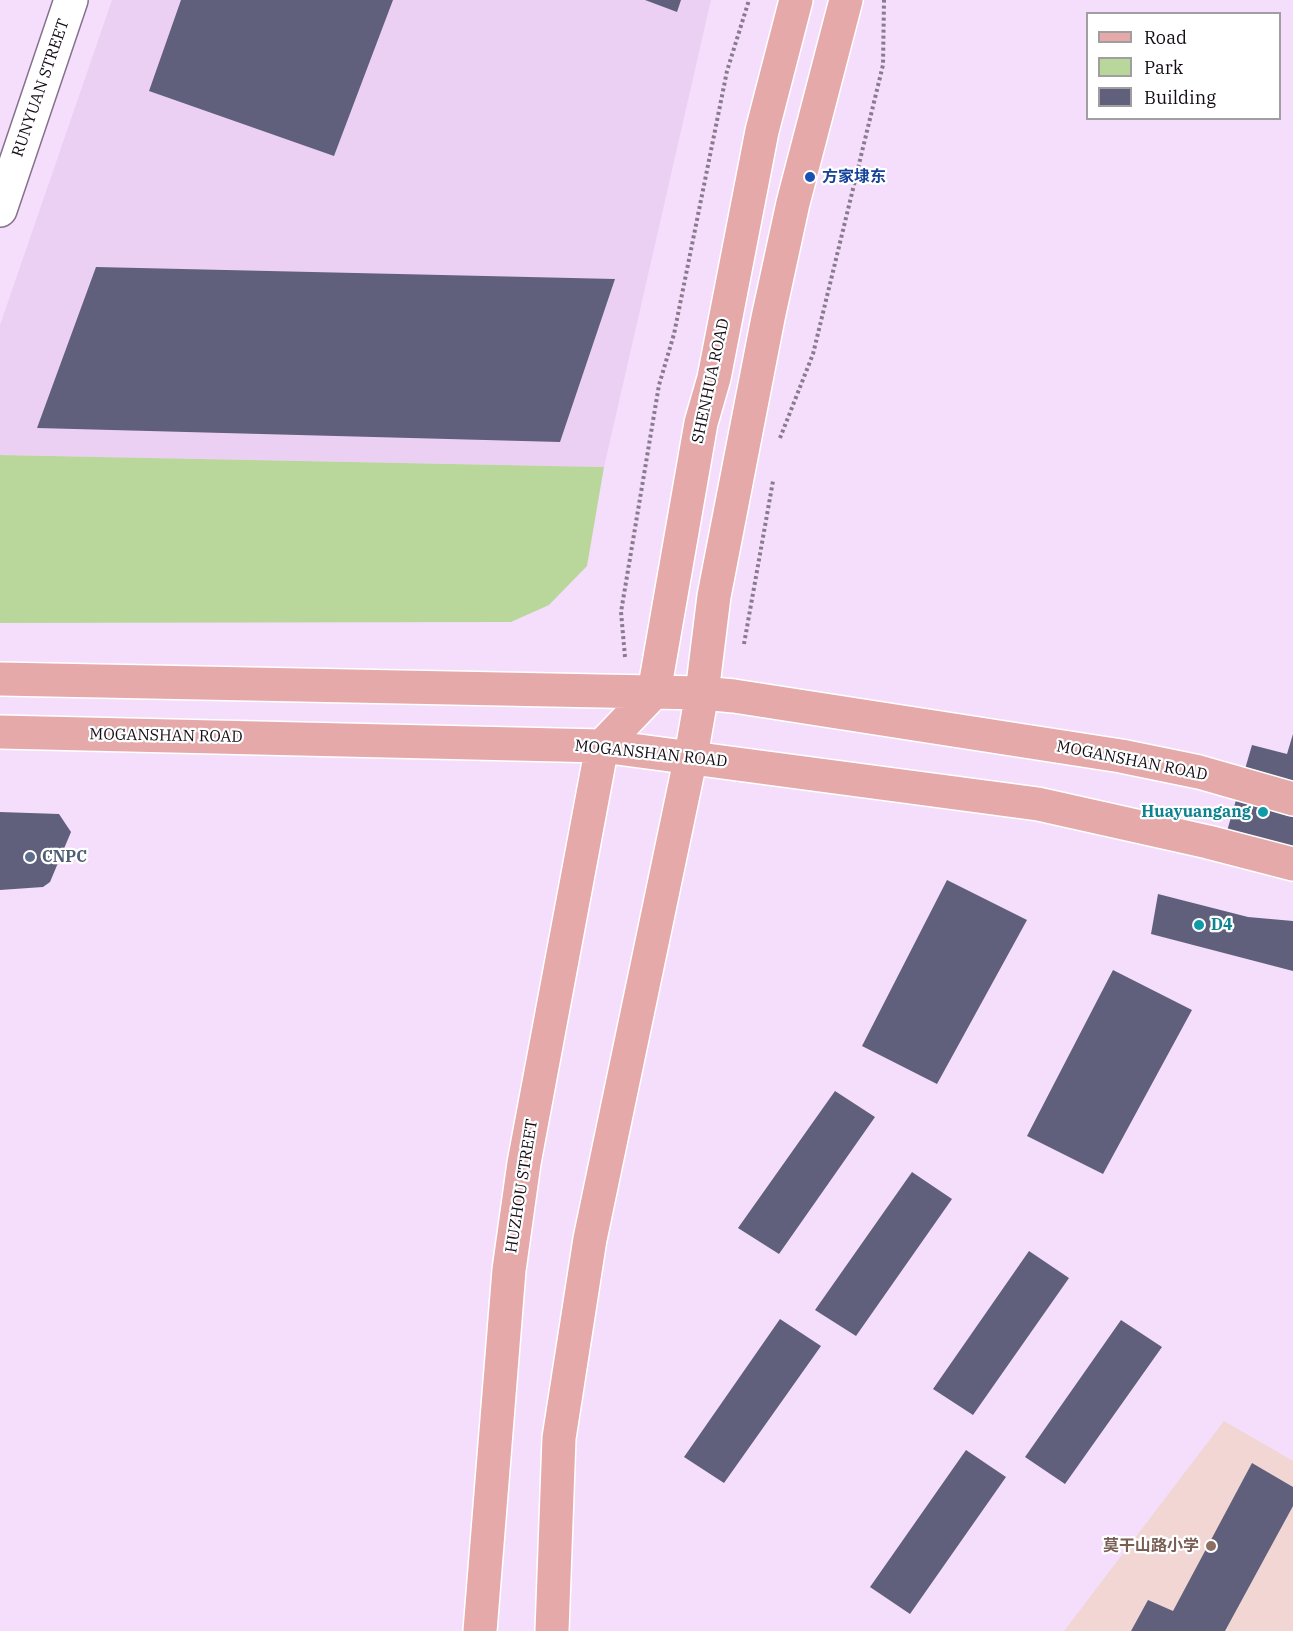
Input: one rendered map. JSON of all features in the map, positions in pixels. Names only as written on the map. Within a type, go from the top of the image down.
[{"type":"main road","name":"SHENHUA ROAD","points":[[641,692],[701,423],[714,378],[762,131],[796,0]]},
{"type":"main road","points":[[552,1631],[560,1438],[590,1239],[690,756],[702,693],[714,596],[768,318],[793,202],[846,0]]},
{"type":"main road","name":"MOGANSHAN ROAD","points":[[0,679],[702,693],[1121,756],[1199,772],[1293,799]]},
{"type":"main road","points":[[602,746],[641,692]]},
{"type":"main road","name":"MOGANSHAN ROAD","points":[[0,732],[602,746],[1038,804],[1208,842],[1293,864]]},
{"type":"main road","name":"HUZHOU STREET","points":[[480,1631],[509,1270],[524,1164],[602,746]]},
{"type":"street","name":"RUNYUAN STREET","points":[[0,210],[70,0]]},
{"type":"path","points":[[641,692],[621,612],[659,385],[674,334],[727,71],[749,0]]},
{"type":"path","points":[[780,439],[813,354],[883,65],[884,0]]},
{"type":"path","points":[[734,696],[774,474]]},
{"type":"shaded area","points":[[112,0],[711,0],[604,467],[0,455],[0,325]]},
{"type":"shaded area","name":"莫干山路小学","points":[[1224,1421],[1293,1461],[1293,1631],[1064,1631]]},
{"type":"green space","points":[[0,455],[604,467],[587,566],[549,605],[511,622],[0,623]]},
{"type":"building","points":[[181,0],[393,0],[334,156],[149,91]]},
{"type":"building","points":[[645,0],[681,0],[677,12]]},
{"type":"building","points":[[96,267],[615,279],[560,442],[37,428]]},
{"type":"building","name":"Huayuangang","points":[[1293,734],[1293,856],[1225,838],[1252,745],[1287,754]]},
{"type":"building","name":"CNPC","points":[[0,812],[59,814],[71,832],[50,882],[43,887],[0,890]]},
{"type":"building","points":[[947,880],[1027,920],[937,1084],[862,1046]]},
{"type":"building","name":"D4","points":[[1158,894],[1248,917],[1293,921],[1293,971],[1151,934]]},
{"type":"building","points":[[1113,970],[1192,1010],[1103,1174],[1027,1136]]},
{"type":"building","points":[[835,1091],[875,1117],[779,1254],[738,1228]]},
{"type":"building","points":[[912,1172],[952,1199],[856,1336],[815,1310]]},
{"type":"building","points":[[1029,1251],[1069,1278],[973,1415],[933,1389]]},
{"type":"building","points":[[780,1319],[821,1346],[724,1483],[684,1457]]},
{"type":"building","points":[[1121,1320],[1162,1347],[1065,1484],[1025,1457]]},
{"type":"building","points":[[966,1450],[1006,1477],[910,1614],[870,1587]]},
{"type":"building","points":[[1252,1463],[1293,1487],[1293,1506],[1225,1631],[1131,1631],[1148,1600],[1173,1611]]},
{"type":"place","name":"方家埭东","points":[[810,177]]},
{"type":"place","name":"Huayuangang","points":[[1263,812]]},
{"type":"place","name":"CNPC","points":[[30,857]]},
{"type":"place","name":"D4","points":[[1199,925]]},
{"type":"place","name":"莫干山路小学","points":[[1211,1546]]}]
